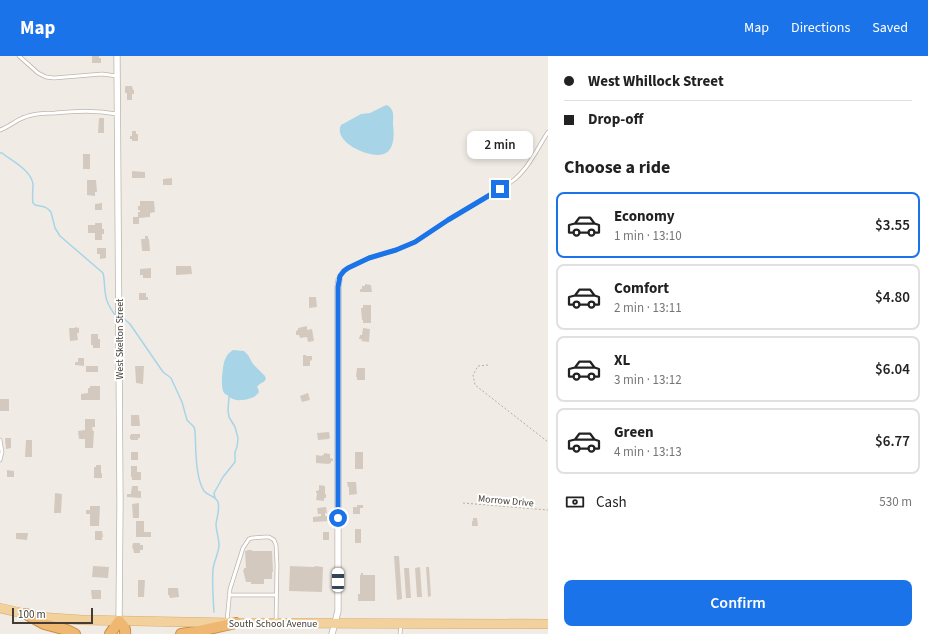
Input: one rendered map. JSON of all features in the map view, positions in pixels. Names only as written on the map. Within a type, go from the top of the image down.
[{"type":"highway","points":[[26,614],[49,626],[68,630],[74,634]]},
{"type":"highway","points":[[110,634],[119,621],[126,630],[125,634]]},
{"type":"highway","points":[[181,634],[232,623]]},
{"type":"main road","name":"South School Avenue","points":[[0,608],[58,619],[119,621],[232,623],[548,624]]},
{"type":"street","name":"West Skelton Street","points":[[117,56],[120,494],[119,621]]},
{"type":"street","points":[[332,634],[338,611],[339,280]]},
{"type":"lane","points":[[19,56],[38,73],[46,77],[54,78],[102,74],[117,76]]},
{"type":"lane","points":[[0,130],[24,117],[36,114],[90,111],[117,114]]},
{"type":"lane","points":[[339,280],[344,271],[348,268],[369,258],[396,250],[415,242],[511,182],[526,166],[548,132]]},
{"type":"lane","points":[[0,440],[2,452],[0,460]]},
{"type":"lane","points":[[232,623],[229,595],[234,575],[246,541],[252,538],[270,537],[274,540],[276,545],[276,623]]},
{"type":"lane","points":[[229,595],[276,595]]},
{"type":"lane","points":[[400,634],[401,623]]},
{"type":"path","points":[[488,365],[478,366],[473,375],[475,385],[548,442]]},
{"type":"path","name":"Morrow Drive","points":[[463,503],[548,510]]},
{"type":"water","points":[[387,105],[393,113],[394,136],[389,151],[380,155],[363,152],[342,138],[340,131],[341,125],[361,114],[370,113]]},
{"type":"water","points":[[233,350],[244,351],[253,364],[265,376],[266,379],[257,387],[259,392],[254,397],[244,400],[235,400],[223,391],[222,380],[224,363],[227,356]]},
{"type":"building","points":[[92,56],[99,56],[99,58],[101,58],[101,63],[92,63]]},
{"type":"building","points":[[126,86],[132,86],[134,90],[132,100],[127,100],[127,93],[125,93]]},
{"type":"building","points":[[99,118],[104,118],[104,133],[98,133]]},
{"type":"building","points":[[132,131],[136,131],[136,134],[138,134],[138,141],[132,141],[132,139],[130,139],[130,136],[132,136]]},
{"type":"building","points":[[83,154],[90,154],[90,169],[83,169]]},
{"type":"building","points":[[132,171],[145,172],[145,178],[132,178]]},
{"type":"building","points":[[172,178],[172,185],[163,185],[163,179]]},
{"type":"building","points":[[87,180],[96,180],[97,192],[95,192],[95,196],[87,195]]},
{"type":"building","points":[[140,201],[154,201],[155,212],[150,213],[150,217],[139,218],[139,224],[133,224],[133,217],[138,217],[138,212],[140,212],[140,210],[138,210],[138,206],[140,206]]},
{"type":"building","points":[[102,203],[102,210],[95,210],[95,204]]},
{"type":"building","points":[[95,223],[102,223],[104,234],[102,234],[102,240],[95,240],[95,233],[88,233],[88,225],[95,225]]},
{"type":"building","points":[[145,236],[148,236],[149,239],[150,251],[142,251],[141,239],[145,239]]},
{"type":"building","points":[[97,248],[106,248],[106,258],[100,259],[100,254],[97,254]]},
{"type":"building","points":[[176,266],[191,266],[192,274],[176,275]]},
{"type":"building","points":[[151,268],[151,278],[143,278],[143,275],[140,275],[140,269]]},
{"type":"building","points":[[365,284],[371,285],[372,292],[360,292],[360,289],[362,289],[362,286],[365,286]]},
{"type":"building","points":[[139,293],[146,293],[148,300],[139,300]]},
{"type":"building","points":[[309,297],[316,297],[317,307],[309,308]]},
{"type":"building","points":[[363,305],[371,305],[371,323],[363,323],[361,308],[363,308]]},
{"type":"building","points":[[307,326],[307,330],[312,329],[314,341],[308,342],[307,337],[300,338],[299,335],[296,335],[298,328]]},
{"type":"building","points":[[69,328],[79,328],[79,333],[77,333],[78,340],[70,341]]},
{"type":"building","points":[[363,328],[370,329],[369,342],[361,341],[362,339],[359,339],[360,335],[362,335]]},
{"type":"building","points":[[91,334],[98,334],[98,339],[100,339],[100,348],[93,348],[93,345],[91,345]]},
{"type":"building","points":[[303,355],[312,356],[310,366],[303,366]]},
{"type":"building","points":[[78,358],[84,358],[84,366],[75,365],[75,362],[78,362]]},
{"type":"building","points":[[86,366],[98,366],[98,372],[86,372]]},
{"type":"building","points":[[135,366],[144,366],[143,384],[136,383]]},
{"type":"building","points":[[357,368],[365,368],[365,380],[357,380]]},
{"type":"building","points":[[90,386],[100,386],[100,400],[81,400],[81,394],[88,393],[88,388],[90,388]]},
{"type":"building","points":[[308,393],[310,400],[302,402],[300,396]]},
{"type":"building","points":[[0,399],[9,399],[9,411],[0,411]]},
{"type":"building","points":[[131,415],[139,415],[140,426],[131,426]]},
{"type":"building","points":[[85,419],[95,419],[95,427],[92,427],[94,431],[93,448],[85,448],[85,439],[79,439],[78,431],[85,430]]},
{"type":"building","points":[[329,432],[329,439],[318,440],[317,433]]},
{"type":"building","points":[[131,434],[140,434],[140,438],[138,438],[138,440],[131,440]]},
{"type":"building","points":[[5,438],[11,438],[11,448],[6,449]]},
{"type":"building","points":[[26,440],[32,440],[32,457],[25,457]]},
{"type":"building","points":[[131,452],[138,452],[138,460],[131,460]]},
{"type":"building","points":[[355,452],[363,452],[363,469],[355,469]]},
{"type":"building","points":[[324,453],[330,454],[330,458],[333,459],[333,461],[329,464],[316,463],[316,455],[322,456]]},
{"type":"building","points":[[96,465],[101,465],[102,478],[94,478],[94,467],[96,467]]},
{"type":"building","points":[[131,466],[137,466],[137,472],[141,472],[141,480],[132,480]]},
{"type":"building","points":[[7,470],[14,471],[14,477],[7,477]]},
{"type":"building","points":[[347,482],[356,482],[357,494],[349,495],[349,487]]},
{"type":"building","points":[[319,485],[325,486],[326,498],[324,498],[324,501],[316,500],[316,491],[319,490]]},
{"type":"building","points":[[132,486],[138,486],[138,491],[141,491],[141,498],[127,497],[127,494],[131,494]]},
{"type":"building","points":[[55,493],[62,494],[61,513],[54,513]]},
{"type":"building","points":[[139,503],[139,518],[133,518],[132,504]]},
{"type":"building","points":[[357,505],[363,505],[363,508],[360,508],[360,514],[353,514],[353,507],[357,507]]},
{"type":"building","points":[[90,506],[100,506],[99,526],[90,526],[90,514],[86,514],[86,510],[90,510]]},
{"type":"building","points":[[326,507],[327,513],[325,513],[325,516],[329,516],[329,521],[313,522],[313,517],[321,516],[321,514],[318,514],[317,508]]},
{"type":"building","points":[[473,518],[477,518],[478,526],[472,526]]},
{"type":"building","points":[[136,521],[144,521],[144,532],[151,532],[151,537],[136,537]]},
{"type":"building","points":[[355,529],[361,529],[361,543],[355,543]]},
{"type":"building","points":[[95,531],[102,531],[102,540],[95,540]]},
{"type":"building","points":[[323,532],[329,532],[329,540],[323,540]]},
{"type":"building","points":[[16,533],[28,533],[27,540],[16,539]]},
{"type":"building","points":[[133,543],[140,543],[140,545],[143,545],[143,550],[140,550],[140,553],[134,553],[132,548]]},
{"type":"building","points":[[245,551],[272,551],[272,579],[264,579],[264,584],[251,584],[251,582],[246,582],[243,570],[246,568]]},
{"type":"building","points":[[394,556],[399,556],[402,599],[397,600]]},
{"type":"building","points":[[93,566],[109,567],[108,578],[92,577]]},
{"type":"building","points":[[290,566],[323,567],[322,592],[289,591]]},
{"type":"building","points":[[420,567],[422,597],[417,597],[415,568]]},
{"type":"building","points":[[426,567],[429,567],[431,596],[428,597]]},
{"type":"building","points":[[404,568],[409,568],[411,598],[406,598]]},
{"type":"building","points":[[361,573],[363,573],[363,575],[375,575],[375,601],[358,601],[358,594],[360,594]]},
{"type":"building","points":[[138,580],[145,580],[144,597],[138,597]]},
{"type":"building","points":[[168,588],[178,588],[179,597],[170,598],[168,595]]},
{"type":"building","points":[[91,590],[101,590],[101,599],[92,599]]},
{"type":"waterway","points":[[0,153],[16,163],[29,174],[33,184],[33,203],[35,205],[45,207],[51,212],[55,228],[60,236],[103,273],[107,300],[115,315]]},
{"type":"waterway","points":[[122,317],[130,324],[163,372],[171,378],[182,402],[187,420],[194,427],[197,470],[201,485],[204,491],[216,498],[219,505],[216,524],[219,545],[213,574],[214,612]]},
{"type":"waterway","points":[[215,498],[214,493],[223,477],[235,462],[235,452],[238,438],[235,427],[229,417],[229,397]]},
{"type":"route","points":[[338,518],[338,287],[340,276],[348,268],[361,262],[415,242],[448,220],[500,189]]}]
